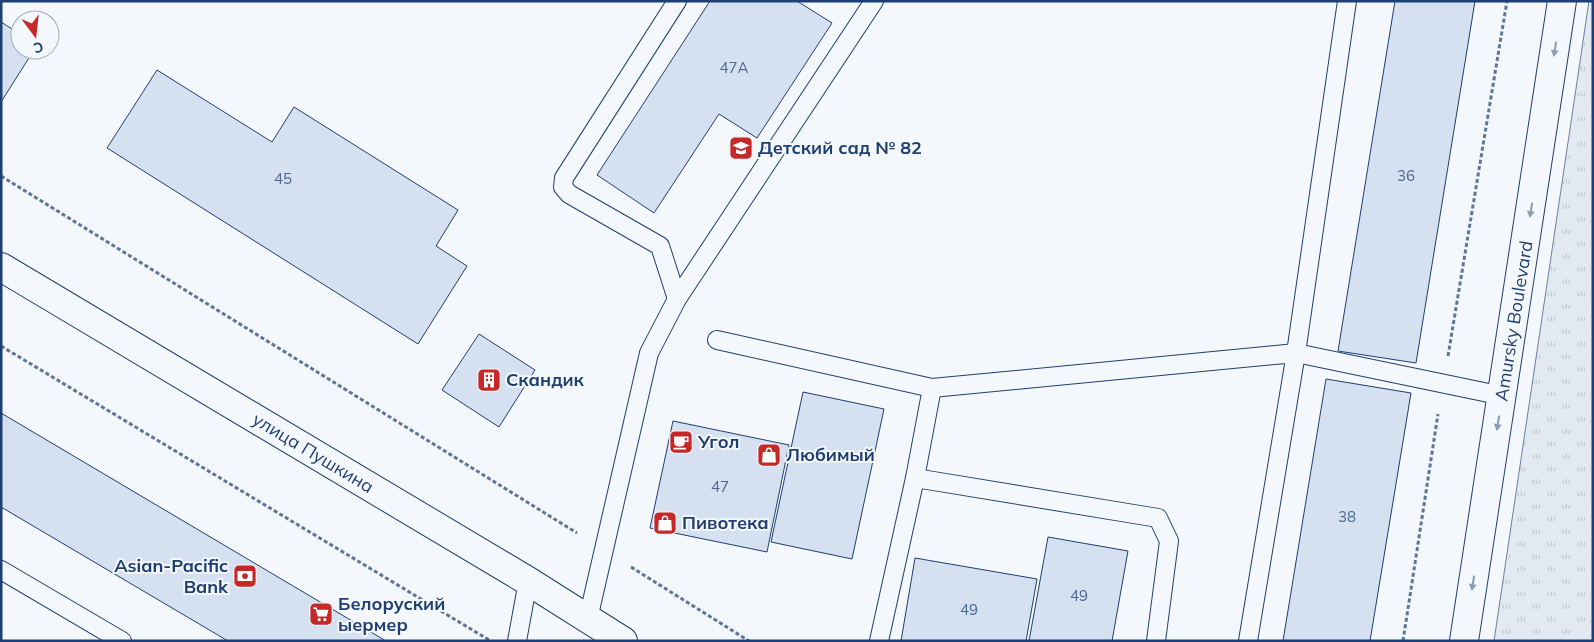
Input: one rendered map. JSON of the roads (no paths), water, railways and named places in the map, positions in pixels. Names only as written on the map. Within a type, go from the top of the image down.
[{"type":"street","name":"Amursky Boulevard","points":[[1464,641],[1562,1]]},
{"type":"street","name":"улица Пушкина","points":[[1,266],[528,581],[624,641]]},
{"type":"lane","points":[[677,1],[564,178],[563,187],[569,194],[660,246],[677,299]]},
{"type":"lane","points":[[588,619],[649,353],[677,299],[874,1]]},
{"type":"lane","points":[[1248,641],[1296,353],[1347,1]]},
{"type":"lane","points":[[716,340],[932,388],[1296,353],[1503,396]]},
{"type":"lane","points":[[879,641],[932,388]]},
{"type":"lane","points":[[914,478],[1158,518],[1169,541],[1156,641]]},
{"type":"lane","points":[[1,570],[122,641]]},
{"type":"lane","points":[[517,641],[528,581]]},
{"type":"place","name":"Детский сад № 82","points":[[741,148]]},
{"type":"place","name":"Скандик","points":[[489,380]]},
{"type":"place","name":"Угол","points":[[681,442]]},
{"type":"place","name":"Любимый","points":[[769,455]]},
{"type":"place","name":"Пивотека","points":[[665,523]]},
{"type":"place","name":"Asian-Pacific Bank","points":[[245,576]]},
{"type":"place","name":"Белоруский ыермер","points":[[321,614]]}]
